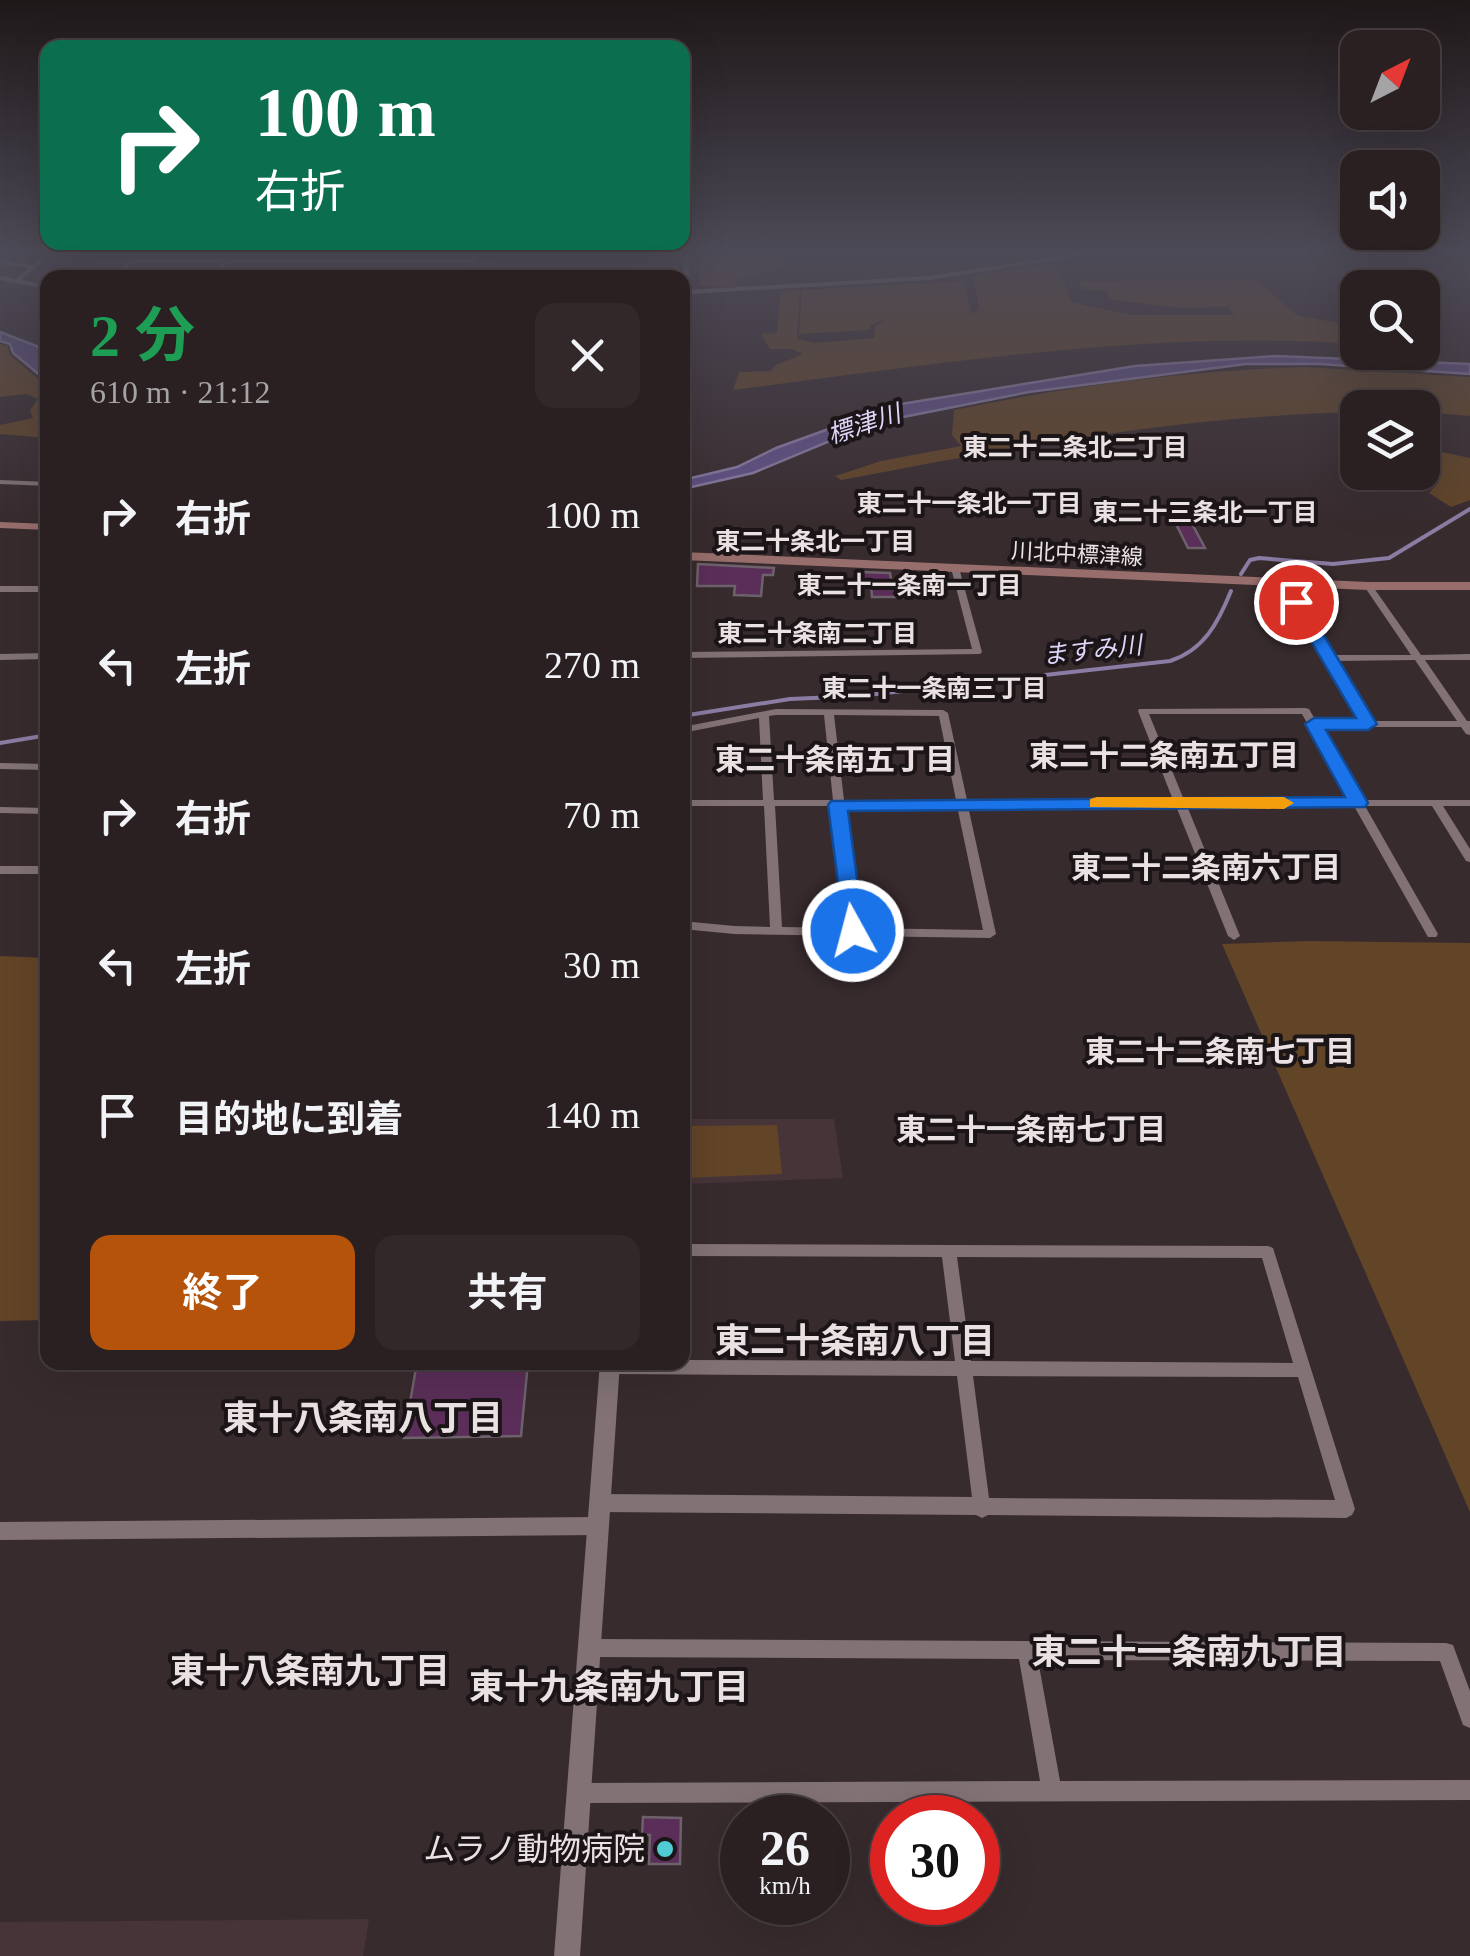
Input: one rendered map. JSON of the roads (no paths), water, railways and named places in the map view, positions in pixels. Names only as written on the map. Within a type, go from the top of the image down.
[{"type":"main road","points":[[0,525],[40,527]]},
{"type":"main road","name":"川北中標津線","points":[[690,556],[1284,583],[1470,586]]},
{"type":"street","points":[[0,482],[40,484]]},
{"type":"street","points":[[690,655],[977,652],[955,568]]},
{"type":"street","points":[[1284,583],[1368,724]]},
{"type":"street","points":[[1368,586],[1468,727]]},
{"type":"street","points":[[0,589],[40,589]]},
{"type":"street","points":[[0,656],[40,656]]},
{"type":"street","points":[[1330,658],[1470,657]]},
{"type":"street","points":[[1234,936],[1143,711],[1305,711],[1432,934]]},
{"type":"street","points":[[829,712],[853,931]]},
{"type":"street","points":[[690,728],[764,714],[943,713],[990,934],[690,926]]},
{"type":"street","points":[[764,714],[776,930]]},
{"type":"street","points":[[1314,724],[1468,727]]},
{"type":"street","points":[[0,766],[40,767]]},
{"type":"street","points":[[690,803],[1470,803]]},
{"type":"street","points":[[1435,803],[1470,858]]},
{"type":"street","points":[[0,810],[40,811]]},
{"type":"street","points":[[0,870],[40,870]]},
{"type":"street","points":[[0,1532],[599,1515],[1346,1509],[1268,1252],[690,1250]]},
{"type":"street","points":[[949,1253],[982,1509]]},
{"type":"street","points":[[690,1365],[1304,1370]]},
{"type":"street","points":[[567,1956],[610,1370]]},
{"type":"street","points":[[590,1648],[1446,1652],[1470,1718]]},
{"type":"street","points":[[1027,1650],[1052,1791]]},
{"type":"street","points":[[579,1793],[1470,1790]]},
{"type":"water","points":[[10,344],[40,347],[40,375],[13,353]]},
{"type":"water","name":"標津川","points":[[1276,356],[1340,359],[1340,365],[1246,364],[1029,392],[873,423],[753,473],[690,487],[690,478],[737,467],[776,448],[895,405],[1135,366]]},
{"type":"water","points":[[1440,363],[1470,364],[1470,374],[1410,370],[1440,370]]},
{"type":"waterway","name":"ますみ川","points":[[1241,574],[1250,560],[1259,558],[1333,564],[1389,558],[1470,509]]},
{"type":"waterway","name":"ますみ川","points":[[690,715],[790,699],[859,696],[1170,661],[1192,650],[1208,634],[1231,591]]},
{"type":"waterway","name":"ますみ川","points":[[0,743],[40,736]]},
{"type":"place","name":"ムラノ動物病院","points":[[665,1849]]},
{"type":"district","name":"東二十二条北二丁目","points":[[1075,447]]},
{"type":"district","name":"東二十一条北一丁目","points":[[969,503]]},
{"type":"district","name":"東二十三条北一丁目","points":[[1205,512]]},
{"type":"district","name":"東二十条北一丁目","points":[[815,541]]},
{"type":"district","name":"東二十一条南一丁目","points":[[909,585]]},
{"type":"district","name":"東二十条南二丁目","points":[[817,633]]},
{"type":"district","name":"東二十一条南三丁目","points":[[934,688]]},
{"type":"district","name":"東二十二条南五丁目","points":[[1164,755]]},
{"type":"district","name":"東二十条南五丁目","points":[[835,759]]},
{"type":"district","name":"東二十二条南六丁目","points":[[1206,867]]},
{"type":"district","name":"東二十二条南七丁目","points":[[1220,1051]]},
{"type":"district","name":"東二十一条南七丁目","points":[[1031,1129]]},
{"type":"district","name":"東二十条南八丁目","points":[[855,1341]]},
{"type":"district","name":"東十八条南八丁目","points":[[363,1418]]},
{"type":"district","name":"東二十一条南九丁目","points":[[1189,1652]]},
{"type":"district","name":"東十八条南九丁目","points":[[310,1671]]},
{"type":"district","name":"東十九条南九丁目","points":[[609,1687]]}]
